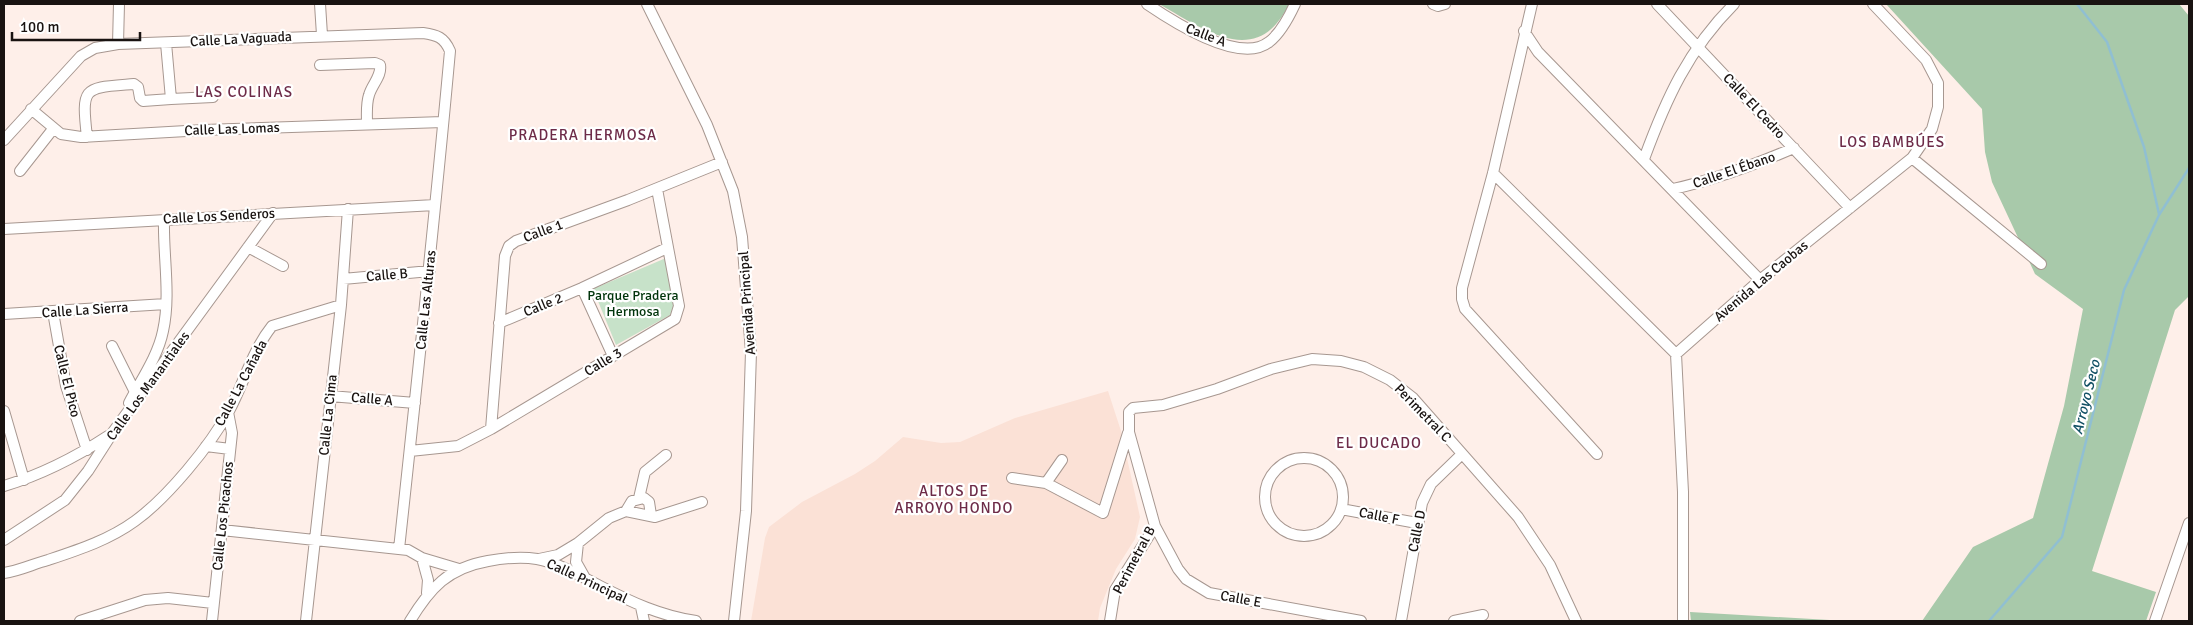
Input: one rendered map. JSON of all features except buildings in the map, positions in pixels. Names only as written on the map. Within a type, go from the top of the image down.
[{"type":"street","points":[[118,44],[119,4]]},
{"type":"street","points":[[320,4],[322,35]]},
{"type":"street","name":"Avenida Principal","points":[[647,4],[690,88],[722,162],[733,191],[742,237],[751,352],[746,511],[734,621]]},
{"type":"street","name":"Calle A","points":[[1147,4],[1175,23],[1220,43],[1255,47],[1270,42],[1280,30],[1295,4]]},
{"type":"street","points":[[1433,4],[1443,6],[1445,4]]},
{"type":"street","points":[[1532,4],[1524,31],[1493,172],[1462,288],[1462,300],[1465,309],[1597,454]]},
{"type":"street","name":"Calle El Cedro","points":[[1657,4],[1850,208]]},
{"type":"street","points":[[1644,160],[1664,106],[1680,72],[1697,46],[1734,4]]},
{"type":"street","name":"Avenida Las Caobas","points":[[1676,354],[1760,280],[1912,158],[1932,129],[1938,107],[1938,83],[1926,60],[1873,4]]},
{"type":"street","points":[[1524,31],[1538,52],[1760,280]]},
{"type":"street","name":"Calle La Vaguada","points":[[4,140],[81,56],[95,48],[118,44],[322,35],[423,33],[437,35],[445,40],[450,51]]},
{"type":"street","points":[[166,42],[171,99]]},
{"type":"street","name":"Calle Las Alturas","points":[[399,549],[430,271],[450,51]]},
{"type":"street","points":[[1518,58],[1538,52]]},
{"type":"street","points":[[320,65],[380,65],[380,74],[371,88],[368,98],[367,123]]},
{"type":"street","points":[[87,137],[83,105],[86,96],[93,89],[134,84],[138,87],[140,98],[144,101],[213,97]]},
{"type":"street","name":"Calle Las Lomas","points":[[31,109],[53,129],[68,136],[87,137],[367,123],[444,122]]},
{"type":"street","points":[[20,171],[53,129]]},
{"type":"street","name":"Calle El Ébano","points":[[1673,189],[1699,184],[1755,165],[1794,148]]},
{"type":"street","points":[[1912,158],[2041,264]]},
{"type":"street","name":"Calle 1","points":[[491,429],[505,256],[509,246],[516,241],[657,189],[722,162]]},
{"type":"street","points":[[1493,172],[1676,354],[1683,492],[1684,621]]},
{"type":"street","name":"Calle 3","points":[[410,451],[458,446],[491,429],[675,319],[679,306],[657,189]]},
{"type":"street","name":"Calle Los Senderos","points":[[4,228],[435,206]]},
{"type":"street","name":"Calle La Cima","points":[[306,621],[341,305],[348,209]]},
{"type":"street","name":"Calle Los Manantiales","points":[[4,540],[65,500],[88,471],[113,432],[273,213]]},
{"type":"street","points":[[4,486],[24,480],[87,450],[113,432],[154,357],[163,330],[166,304],[164,220]]},
{"type":"street","points":[[248,247],[283,266]]},
{"type":"street","name":"Calle 2","points":[[499,323],[582,288],[668,248]]},
{"type":"street","name":"Calle B","points":[[343,279],[430,271]]},
{"type":"street","points":[[582,288],[613,356]]},
{"type":"street","name":"Calle La Sierra","points":[[4,314],[166,304]]},
{"type":"street","name":"Calle La Cañada","points":[[4,573],[80,549],[110,536],[135,521],[184,472],[206,446],[228,412],[265,335],[272,326],[341,305]]},
{"type":"street","name":"Calle El Pico","points":[[53,312],[66,386],[87,450]]},
{"type":"street","points":[[112,346],[134,392]]},
{"type":"street","name":"Perimetral C","points":[[1129,412],[1133,408],[1163,405],[1217,389],[1271,369],[1312,359],[1341,361],[1364,367],[1390,380],[1413,398],[1518,517],[1550,565],[1576,621]]},
{"type":"street","name":"Calle A","points":[[330,396],[415,403]]},
{"type":"street","points":[[4,411],[24,480]]},
{"type":"street","name":"Calle Los Picachos","points":[[212,621],[232,434],[228,412]]},
{"type":"street","name":"Perimetral B","points":[[1110,621],[1115,590],[1155,526],[1129,432],[1129,412]]},
{"type":"street","points":[[1012,478],[1046,483],[1103,514],[1129,432]]},
{"type":"street","points":[[206,446],[230,449]]},
{"type":"street","name":"Calle D","points":[[1400,621],[1422,503],[1431,484],[1462,454]]},
{"type":"street","points":[[640,498],[645,472],[666,455]]},
{"type":"street","name":"Calle F","points":[[1307,458],[1328,466],[1336,475],[1342,491],[1341,509],[1336,519],[1328,528],[1307,536],[1295,535],[1284,531],[1275,524],[1265,503],[1265,491],[1272,475],[1284,463],[1295,459],[1307,458]]},
{"type":"street","points":[[1046,483],[1062,460]]},
{"type":"street","points":[[626,511],[632,501],[644,498],[649,502],[651,515]]},
{"type":"street","points":[[538,559],[558,554],[578,542],[609,518],[626,511],[656,517],[702,502]]},
{"type":"street","name":"Calle F","points":[[1341,509],[1417,523]]},
{"type":"street","points":[[2154,621],[2187,538],[2189,522]]},
{"type":"street","name":"Calle E","points":[[1155,526],[1182,574],[1196,587],[1209,593],[1361,621]]},
{"type":"street","points":[[222,530],[315,542],[408,550],[422,558],[459,569]]},
{"type":"street","points":[[578,542],[576,562],[585,578]]},
{"type":"street","name":"Calle Principal","points":[[410,621],[427,593],[459,569],[512,557],[538,559],[585,578],[673,620],[696,621]]},
{"type":"street","points":[[422,558],[428,580],[427,593]]},
{"type":"street","points":[[80,621],[146,600],[168,598],[213,603]]},
{"type":"street","points":[[641,606],[644,621]]},
{"type":"street","points":[[1454,621],[1483,614]]},
{"type":"shaded area","points":[[1108,391],[1121,431],[1140,517],[1135,539],[1116,569],[1100,608],[1098,621],[751,621],[765,538],[769,527],[802,502],[855,474],[875,461],[903,437],[941,443],[960,442],[1015,418]]},
{"type":"green space","points":[[1159,4],[1289,4],[1276,24],[1262,36],[1246,40],[1212,33]]},
{"type":"green space","points":[[1886,4],[2179,4],[2189,16],[2189,296],[2175,310],[2092,571],[2156,592],[2146,621],[1922,621],[1973,547],[2033,518],[2064,406],[2083,309],[2035,274],[1992,182],[1985,152],[1982,109]]},
{"type":"green space","name":"Parque Pradera Hermosa","points":[[666,258],[676,304],[670,315],[616,345],[593,289]]},
{"type":"green space","points":[[1690,612],[1847,621],[1691,621]]},
{"type":"waterway","points":[[2077,4],[2107,42],[2144,147],[2159,214]]},
{"type":"waterway","name":"Arroyo Seco","points":[[1989,621],[2062,537],[2124,290],[2159,215],[2189,168]]},
{"type":"district","name":"LAS COLINAS","points":[[244,92]]},
{"type":"district","name":"PRADERA HERMOSA","points":[[583,135]]},
{"type":"district","name":"LOS BAMBÚES","points":[[1892,142]]},
{"type":"district","name":"EL DUCADO","points":[[1379,443]]},
{"type":"district","name":"ALTOS DE ARROYO HONDO","points":[[954,500]]}]
